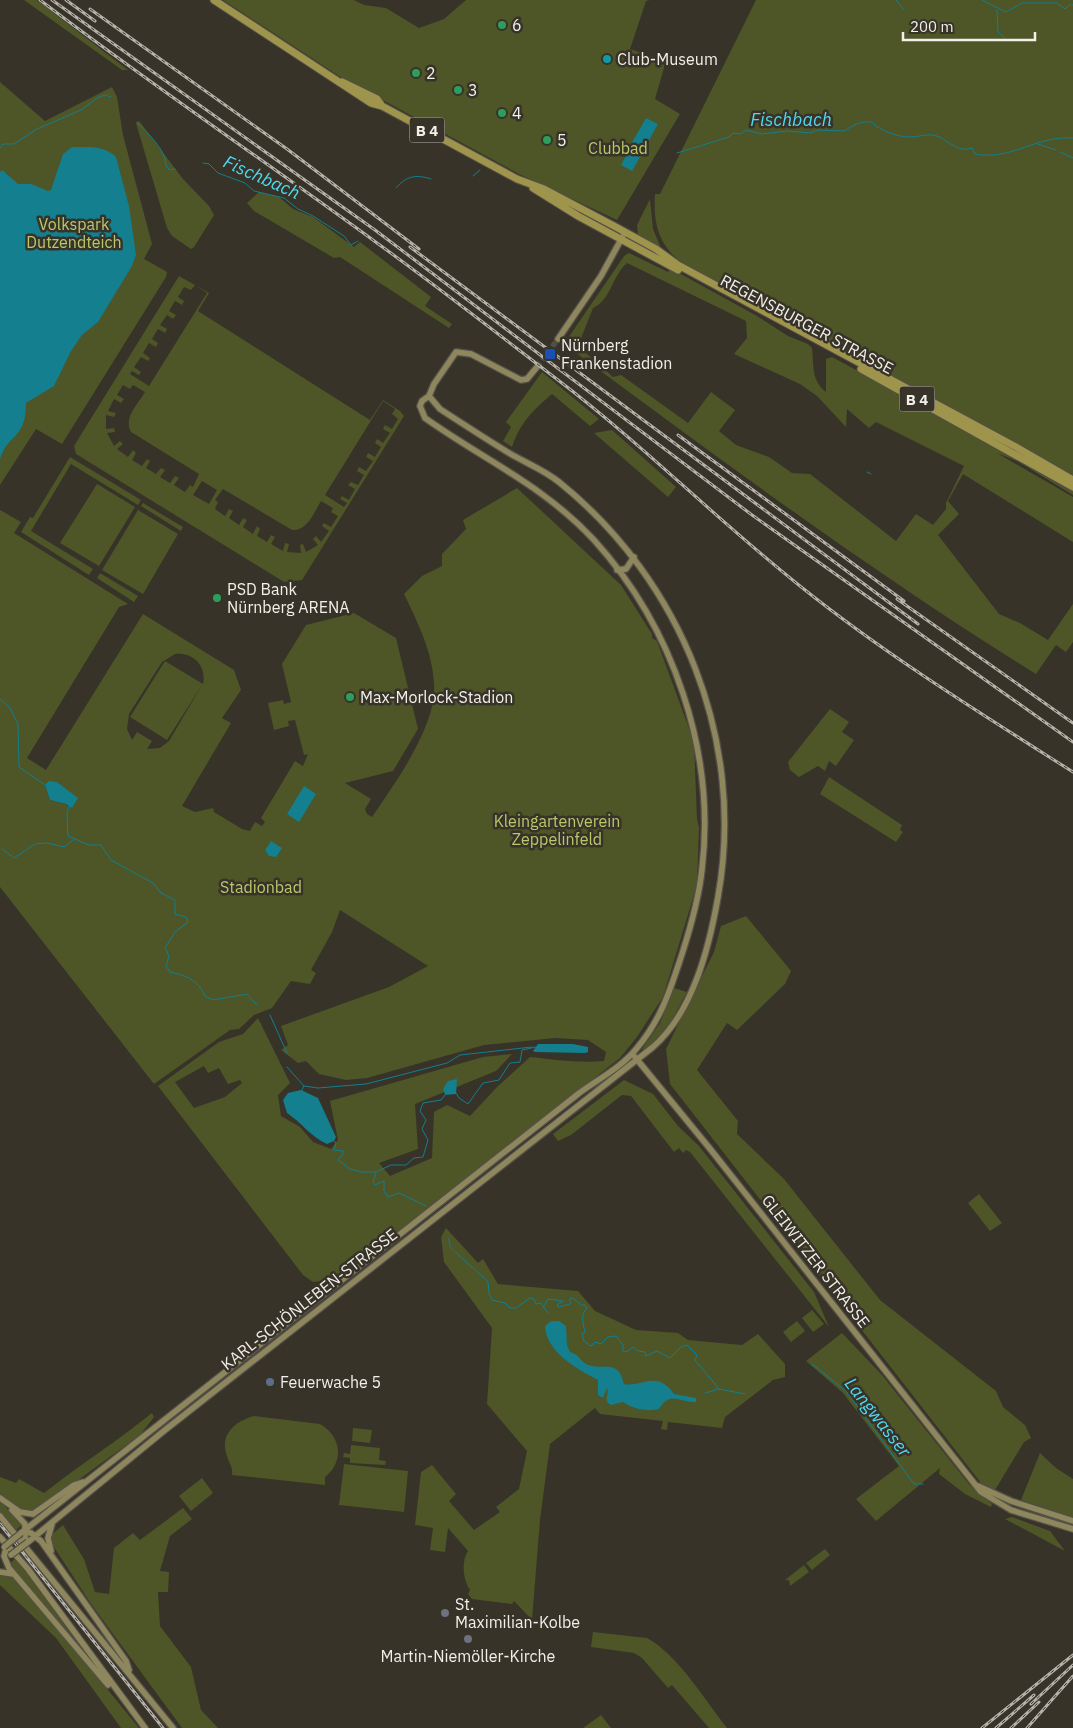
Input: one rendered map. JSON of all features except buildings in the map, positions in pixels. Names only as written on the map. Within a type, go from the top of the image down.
[{"type":"main road","name":"REGENSBURGER STRASSE","points":[[214,0],[371,103],[382,106],[529,185],[541,194],[621,239],[965,425],[1073,487]]},
{"type":"main road","name":"REGENSBURGER STRASSE","points":[[529,185],[548,191],[625,232],[692,273],[1016,447]]},
{"type":"main road","points":[[558,339],[601,276],[625,232]]},
{"type":"main road","points":[[429,396],[434,384],[456,352],[463,351],[471,354],[523,380],[530,377],[537,367]]},
{"type":"main road","name":"KARL-SCHÖNLEBEN-STRASSE","points":[[3,1549],[409,1227],[631,1055],[654,1024],[671,992],[698,896],[703,859],[704,823],[697,749],[679,683],[649,618],[617,570],[594,541],[557,505],[492,460],[423,416],[420,406],[422,401],[429,396],[440,410],[545,472],[596,514],[634,558],[672,616],[700,677],[719,749],[725,813],[721,881],[702,959],[676,1020],[657,1043],[154,1438],[36,1536],[5,1558]]},
{"type":"main road","points":[[1007,450],[1016,447]]},
{"type":"main road","name":"B 4","points":[[1016,447],[1073,480]]},
{"type":"main road","points":[[617,570],[629,567],[634,558]]},
{"type":"main road","name":"GLEIWITZER STRASSE","points":[[631,1055],[637,1059],[983,1494],[1008,1509],[1073,1529]]},
{"type":"main road","points":[[409,1227],[411,1236]]},
{"type":"main road","points":[[2,1500],[20,1512],[33,1514],[74,1485],[88,1480]]},
{"type":"main road","name":"GLEIWITZER STRASSE","points":[[978,1486],[1010,1501],[1073,1520]]},
{"type":"main road","points":[[2,1500],[24,1531],[27,1541]]},
{"type":"main road","points":[[0,1516],[131,1674],[173,1728]]},
{"type":"main road","points":[[52,1523],[48,1540],[54,1557]]},
{"type":"main road","points":[[24,1531],[36,1536],[54,1557],[126,1661],[131,1674]]},
{"type":"main road","points":[[0,1537],[28,1569],[145,1728]]},
{"type":"main road","points":[[3,1549],[13,1574],[106,1683],[116,1690]]},
{"type":"main road","points":[[0,1572],[13,1574]]},
{"type":"green space","points":[[24,0],[37,0],[128,70],[122,70]]},
{"type":"green space","name":"Clubbad","points":[[223,0],[354,0],[364,5],[386,8],[419,28],[444,19],[466,0],[650,0],[646,1],[630,49],[666,61],[655,99],[680,114],[617,220],[519,174],[342,78]]},
{"type":"green space","points":[[756,0],[1073,0],[1073,478],[682,263],[667,249],[656,224],[655,194],[660,194]]},
{"type":"green space","name":"Volkspark Dutzendteich","points":[[0,82],[45,121],[112,87],[117,97],[123,135],[152,244],[144,259],[167,272],[166,277],[62,444],[36,429],[0,485]]},
{"type":"green space","points":[[139,121],[183,179],[209,206],[214,215],[191,249],[172,236],[167,228],[136,123]]},
{"type":"green space","points":[[259,192],[279,197],[293,209],[313,217],[354,247],[360,242],[431,297],[425,306],[452,324],[449,328],[340,257],[334,258],[254,211],[247,203]]},
{"type":"green space","points":[[650,199],[653,229],[661,248],[638,235],[637,225]]},
{"type":"green space","points":[[629,253],[668,272],[670,268],[757,316],[788,336],[808,344],[812,348],[813,367],[816,378],[826,392],[826,359],[832,357],[974,433],[1073,491],[1073,495],[1019,462],[997,453],[1073,497],[1073,542],[963,474],[948,501],[959,514],[938,535],[999,614],[1020,623],[1048,640],[1073,604],[1073,642],[1066,652],[1056,645],[1036,674],[915,596],[856,555],[738,472],[564,344],[624,256]],"holes":[[[627,263],[746,321],[747,338],[734,354],[800,384],[817,396],[846,427],[847,409],[869,428],[876,422],[964,466],[946,503],[946,509],[933,525],[916,514],[896,541],[810,474],[792,473],[769,457],[736,445],[719,431],[735,410],[711,392],[688,423],[621,375],[613,377],[578,346],[593,308],[608,294],[618,274]]]},
{"type":"green space","points":[[179,276],[195,285],[191,290],[184,287],[178,297],[184,301],[182,305],[175,301],[169,311],[176,315],[173,319],[167,315],[160,325],[167,329],[165,333],[158,329],[152,339],[158,343],[156,347],[149,343],[143,353],[150,358],[148,361],[141,357],[134,367],[141,372],[139,375],[132,371],[130,374],[149,386],[207,293],[196,285],[209,293],[198,311],[370,420],[383,400],[400,411],[404,416],[302,580],[284,582],[76,454],[74,446]],"holes":[[[123,385],[130,389],[133,385],[145,392],[130,416],[129,427],[131,432],[199,474],[193,487],[190,485],[185,492],[174,485],[179,478],[175,476],[170,483],[160,477],[165,470],[161,468],[156,474],[146,468],[150,461],[147,459],[142,466],[132,460],[136,453],[133,450],[128,457],[117,449],[123,444],[120,441],[114,446],[107,433],[115,432],[114,428],[106,429],[106,415],[114,417],[116,413],[108,411],[114,399],[121,403],[124,399],[117,395]],[[383,401],[395,409],[392,414],[398,419],[392,429],[385,425],[383,429],[390,433],[383,443],[377,439],[375,443],[381,447],[375,457],[368,453],[366,457],[373,461],[366,471],[359,467],[357,471],[364,475],[358,485],[351,482],[348,485],[355,489],[349,500],[342,496],[340,499],[347,503],[344,507],[325,495]],[[202,481],[217,490],[209,504],[193,495]],[[223,489],[292,530],[306,524],[321,501],[333,508],[331,512],[338,516],[331,527],[324,523],[322,526],[329,531],[321,542],[316,536],[313,539],[318,545],[306,552],[303,544],[300,545],[301,553],[287,552],[289,544],[285,543],[283,551],[271,544],[275,537],[271,535],[267,542],[257,536],[260,529],[257,526],[253,534],[243,527],[247,520],[243,518],[239,525],[229,518],[233,511],[229,509],[225,516],[215,509],[218,502],[215,500]]]},
{"type":"green space","points":[[542,372],[599,419],[590,426],[552,394],[528,418],[515,438],[512,447],[503,441],[511,427],[506,422]]},
{"type":"green space","points":[[612,430],[676,487],[668,497],[594,433]]},
{"type":"green space","points":[[70,457],[141,500],[138,505],[71,464],[31,531],[93,569],[89,575],[21,532],[30,517],[33,518]]},
{"type":"green space","points":[[97,484],[135,507],[99,566],[60,543]]},
{"type":"green space","points":[[517,488],[621,585],[652,634],[652,638],[657,641],[694,742],[699,828],[697,885],[663,997],[637,1037],[620,1058],[378,1247],[329,1280],[313,1282],[303,1275],[158,1086],[219,1042],[243,1034],[258,1018],[290,1083],[278,1095],[281,1116],[300,1127],[313,1142],[331,1149],[338,1140],[330,1101],[483,1057],[512,1054],[496,1071],[415,1104],[418,1149],[379,1163],[390,1176],[432,1158],[434,1112],[447,1105],[470,1116],[498,1086],[530,1057],[595,1062],[604,1061],[606,1052],[588,1040],[555,1038],[484,1045],[367,1078],[346,1080],[319,1074],[306,1061],[298,1063],[281,1050],[288,1045],[281,1026],[389,987],[428,966],[340,910],[332,932],[311,970],[316,973],[310,984],[291,981],[272,1008],[254,1015],[239,1029],[230,1030],[154,1084],[0,887],[0,510],[21,522],[14,533],[128,604],[119,607],[27,758],[46,770],[143,614],[234,670],[241,690],[222,718],[231,723],[182,806],[195,812],[213,808],[214,812],[242,829],[250,831],[255,822],[262,826],[265,822],[261,818],[295,761],[303,766],[308,754],[304,755],[295,720],[288,721],[289,726],[274,730],[268,703],[283,700],[284,704],[291,702],[282,664],[306,625],[354,613],[396,638],[418,729],[393,771],[345,783],[371,799],[365,809],[367,814],[372,817],[392,788],[422,736],[429,718],[434,684],[431,661],[423,637],[404,594],[422,576],[442,566],[442,554],[466,529],[463,520]],"holes":[[[175,654],[188,655],[197,661],[203,671],[203,684],[165,661],[130,717],[167,740],[202,685],[169,741],[160,748],[147,749],[152,741],[137,732],[132,740],[127,729],[129,714],[162,662]],[[57,782],[69,793],[69,807],[66,804],[50,800],[45,785]],[[204,1066],[208,1073],[219,1068],[228,1084],[240,1080],[242,1083],[225,1097],[194,1108],[175,1082]]]},
{"type":"green space","points":[[143,503],[183,527],[181,531],[141,506]]},
{"type":"green space","points":[[138,510],[178,534],[143,594],[102,570]]},
{"type":"green space","points":[[100,573],[138,596],[134,602],[97,578]]},
{"type":"green space","points":[[830,709],[849,722],[842,732],[854,740],[836,766],[829,761],[825,771],[818,766],[799,777],[790,770],[788,762]]},
{"type":"green space","points":[[829,777],[902,825],[900,830],[903,832],[896,842],[820,794]]},
{"type":"green space","points":[[746,916],[791,971],[785,984],[737,1030],[727,1023],[697,1070],[738,1121],[737,1134],[784,1179],[880,1300],[996,1391],[1003,1407],[1025,1425],[1031,1438],[1024,1442],[995,1490],[981,1483],[670,1084],[666,1049],[714,952],[721,926]]},
{"type":"green space","points":[[674,988],[687,992],[667,1029],[644,1051],[642,1049],[660,1023]]},
{"type":"green space","points":[[624,1080],[653,1094],[678,1126],[699,1146],[814,1292],[829,1327],[690,1152],[686,1150],[683,1153],[679,1148],[674,1152],[631,1096],[622,1095],[571,1135],[558,1141],[553,1134]]},
{"type":"green space","points":[[979,1194],[1002,1223],[990,1231],[968,1203]]},
{"type":"green space","points":[[446,1228],[478,1263],[483,1259],[498,1284],[578,1291],[595,1311],[636,1330],[678,1333],[688,1340],[742,1345],[758,1334],[785,1364],[785,1377],[773,1380],[725,1417],[722,1428],[668,1422],[667,1430],[661,1429],[663,1421],[600,1414],[595,1408],[550,1444],[540,1520],[532,1620],[514,1601],[512,1604],[472,1599],[468,1594],[470,1590],[464,1570],[464,1560],[468,1551],[448,1528],[445,1552],[430,1550],[433,1528],[415,1525],[421,1472],[432,1465],[456,1494],[449,1501],[474,1530],[500,1512],[496,1507],[519,1489],[527,1451],[487,1404],[492,1328],[444,1262],[441,1237]]},
{"type":"green space","points":[[812,1310],[824,1324],[813,1332],[802,1318]]},
{"type":"green space","points":[[797,1321],[805,1331],[791,1342],[783,1332]]},
{"type":"green space","points":[[842,1333],[882,1375],[969,1484],[992,1504],[991,1507],[965,1494],[939,1474],[940,1468],[876,1521],[856,1499],[899,1466],[843,1393],[806,1361]]},
{"type":"green space","points":[[152,1413],[154,1417],[140,1435],[37,1510],[22,1510],[0,1494],[0,1477],[16,1483],[19,1479],[44,1493]]},
{"type":"green space","points":[[254,1416],[320,1424],[327,1429],[336,1442],[338,1456],[336,1464],[325,1477],[325,1485],[232,1475],[225,1448],[227,1435],[235,1425]]},
{"type":"green space","points":[[353,1428],[372,1430],[370,1443],[352,1441]]},
{"type":"green space","points":[[351,1445],[380,1448],[379,1460],[386,1461],[385,1465],[350,1463],[350,1458],[343,1457],[344,1453],[350,1454]]},
{"type":"green space","points":[[1040,1453],[1056,1468],[1073,1479],[1073,1518],[1021,1500]]},
{"type":"green space","points":[[344,1464],[408,1471],[404,1512],[339,1505]]},
{"type":"green space","points":[[202,1478],[213,1493],[191,1511],[179,1496]]},
{"type":"green space","points":[[0,1501],[22,1525],[16,1530],[0,1512]]},
{"type":"green space","points":[[183,1508],[192,1519],[170,1536],[160,1571],[169,1572],[168,1592],[158,1592],[160,1626],[191,1667],[201,1710],[218,1728],[182,1728],[91,1604],[52,1544],[51,1535],[63,1525],[84,1559],[95,1592],[109,1594],[114,1548],[133,1533],[140,1540]]},
{"type":"green space","points":[[1012,1517],[1050,1531],[1065,1551],[1005,1519]]},
{"type":"green space","points":[[825,1549],[830,1555],[812,1570],[806,1563]]},
{"type":"green space","points":[[16,1558],[94,1666],[91,1669],[139,1728],[121,1728],[56,1638],[0,1585],[0,1575],[12,1578],[16,1575],[8,1565]]},
{"type":"green space","points":[[804,1565],[809,1572],[790,1586],[789,1580],[785,1580]]},
{"type":"green space","points":[[593,1632],[647,1638],[669,1655],[680,1667],[727,1728],[709,1728],[672,1685],[668,1688],[642,1658],[634,1653],[591,1647]]},
{"type":"green space","points":[[601,1715],[611,1728],[583,1728]]},
{"type":"water","points":[[646,118],[658,124],[642,153],[630,146]]},
{"type":"water","name":"Volkspark Dutzendteich","points":[[72,147],[90,147],[106,150],[116,157],[129,206],[136,255],[132,266],[98,322],[82,335],[71,351],[54,386],[26,403],[23,424],[7,444],[0,459],[0,172],[2,170],[18,184],[31,184],[48,191],[51,190],[63,154]]},
{"type":"water","points":[[629,150],[640,157],[632,171],[621,165]]},
{"type":"water","points":[[49,781],[57,782],[78,798],[72,808],[66,804],[50,800],[45,785]]},
{"type":"water","points":[[304,786],[316,794],[299,822],[287,814]]},
{"type":"water","points":[[271,841],[282,848],[276,857],[269,856],[265,850]]},
{"type":"water","points":[[538,1044],[573,1044],[588,1047],[588,1052],[533,1051]]},
{"type":"water","points":[[457,1079],[456,1094],[445,1095],[443,1089],[448,1081]]},
{"type":"water","points":[[301,1090],[318,1098],[336,1137],[334,1141],[327,1144],[321,1141],[287,1113],[283,1100],[288,1093]]},
{"type":"water","points":[[551,1321],[559,1321],[566,1326],[567,1345],[570,1352],[586,1364],[614,1368],[618,1371],[624,1384],[630,1385],[649,1381],[661,1382],[674,1394],[696,1398],[696,1402],[671,1399],[663,1403],[659,1409],[650,1410],[636,1408],[623,1402],[611,1405],[607,1401],[607,1388],[603,1398],[598,1395],[598,1380],[564,1359],[551,1344],[545,1326]]},
{"type":"waterway","points":[[896,0],[904,10]]},
{"type":"waterway","points":[[982,0],[1006,12],[1022,3],[1057,3],[1065,9],[1069,5],[1073,5]]},
{"type":"waterway","points":[[997,10],[998,32],[1006,39]]},
{"type":"waterway","name":"Fischbach","points":[[0,148],[3,144],[14,144],[37,129],[81,110],[97,98],[105,95],[111,97]]},
{"type":"waterway","name":"Fischbach","points":[[137,122],[151,136],[163,154],[166,166],[170,170],[175,169]]},
{"type":"waterway","name":"Fischbach","points":[[677,153],[729,137],[733,133],[741,134],[746,130],[762,134],[787,131],[811,133],[817,130],[845,131],[864,122],[872,122],[884,131],[900,136],[934,135],[958,148],[972,148],[975,154],[988,155],[1000,154],[1048,140],[1073,138]]},
{"type":"waterway","points":[[1038,144],[1056,150]]},
{"type":"waterway","points":[[1060,152],[1073,158]]},
{"type":"waterway","name":"Fischbach","points":[[203,163],[209,164],[218,173],[245,183],[254,191],[284,198],[298,209],[313,216],[344,236],[351,245],[358,241]]},
{"type":"waterway","name":"Fischbach","points":[[473,176],[480,170]]},
{"type":"waterway","name":"Fischbach","points":[[396,188],[412,177],[431,179]]},
{"type":"waterway","points":[[867,472],[871,474]]},
{"type":"waterway","name":"Langwasser","points":[[0,699],[10,708],[18,724],[19,767],[45,785]]},
{"type":"waterway","name":"Langwasser","points":[[69,805],[67,815],[68,836],[89,845],[101,845],[111,860],[153,883],[161,893],[175,900],[175,914],[186,917],[188,922],[175,932],[165,948],[169,956],[166,966],[170,972],[191,979],[199,986],[205,996],[213,1000],[247,994],[257,1005]]},
{"type":"waterway","points":[[2,849],[14,858],[35,844],[47,843],[64,847],[73,840]]},
{"type":"waterway","points":[[270,1015],[287,1053]]},
{"type":"waterway","points":[[304,1086],[318,1088],[366,1084],[447,1063],[460,1055],[532,1047]]},
{"type":"waterway","name":"Langwasser","points":[[456,1093],[459,1098],[468,1104],[483,1083],[499,1080],[510,1063],[520,1062],[522,1050],[536,1047]]},
{"type":"waterway","name":"Langwasser","points":[[287,1067],[304,1086],[301,1092]]},
{"type":"waterway","name":"Langwasser","points":[[334,1141],[336,1143],[334,1150],[343,1151],[338,1160],[350,1169],[362,1172],[376,1172],[391,1165],[406,1165],[414,1158],[423,1157],[428,1140],[422,1129],[426,1120],[420,1111],[423,1103],[441,1100],[445,1095]]},
{"type":"waterway","name":"Langwasser","points":[[376,1173],[373,1182],[375,1185],[384,1181],[384,1191],[388,1197],[399,1193],[426,1206]]},
{"type":"waterway","name":"Langwasser","points":[[449,1238],[449,1244],[452,1248],[488,1282],[492,1300],[505,1303],[510,1308],[516,1308],[530,1298],[534,1299],[536,1304],[541,1303],[548,1313]]},
{"type":"waterway","name":"Langwasser","points":[[543,1308],[548,1299],[563,1301],[557,1305],[558,1307],[570,1304],[570,1298],[573,1298],[581,1305],[585,1305],[587,1308],[583,1314],[585,1332],[582,1334],[584,1341],[591,1346],[595,1342],[601,1344],[608,1337],[616,1336],[623,1345],[623,1351],[626,1352],[633,1347],[638,1351],[645,1352],[646,1356],[657,1351],[670,1358],[681,1347],[687,1345],[697,1355],[695,1360],[719,1389]]},
{"type":"waterway","name":"Langwasser","points":[[812,1364],[846,1391],[914,1484],[923,1484]]},
{"type":"waterway","name":"Langwasser","points":[[705,1393],[719,1389],[745,1394]]},
{"type":"tunnel","points":[[537,367],[558,339]]},
{"type":"railway","points":[[40,0],[123,62],[335,212],[558,380],[620,430],[769,561],[866,636],[934,683],[1073,772]]},
{"type":"railway","points":[[52,0],[375,230],[752,515],[1073,742]]},
{"type":"railway","points":[[66,0],[95,21]]},
{"type":"railway","points":[[90,9],[287,149],[419,249]]},
{"type":"railway","points":[[410,247],[918,624]]},
{"type":"railway","points":[[678,435],[904,601]]},
{"type":"railway","points":[[897,599],[1073,723]]},
{"type":"railway","points":[[0,1524],[163,1728]]},
{"type":"railway","points":[[982,1728],[1073,1655]]},
{"type":"railway","points":[[1031,1704],[1073,1665]]},
{"type":"railway","points":[[1027,1728],[1073,1676]]},
{"type":"railway","points":[[996,1728],[1034,1695]]},
{"type":"railway","points":[[1011,1728],[1039,1702]]},
{"type":"place","name":"6","points":[[502,25]]},
{"type":"place","name":"Club-Museum","points":[[607,59]]},
{"type":"place","name":"2","points":[[416,73]]},
{"type":"place","name":"3","points":[[458,90]]},
{"type":"place","name":"4","points":[[502,113]]},
{"type":"place","name":"5","points":[[547,140]]},
{"type":"place","name":"Nürnberg Frankenstadion","points":[[550,354]]},
{"type":"place","name":"PSD Bank Nürnberg ARENA","points":[[217,598]]},
{"type":"place","name":"Max-Morlock-Stadion","points":[[350,697]]},
{"type":"place","name":"Feuerwache 5","points":[[270,1382]]},
{"type":"place","name":"St. Maximilian-Kolbe","points":[[445,1613]]},
{"type":"place","name":"Martin-Niemöller-Kirche","points":[[468,1639]]},
{"type":"park label","name":"Kleingartenverein Zeppelinfeld","points":[[557,830]]},
{"type":"park label","name":"Stadionbad","points":[[261,887]]}]
